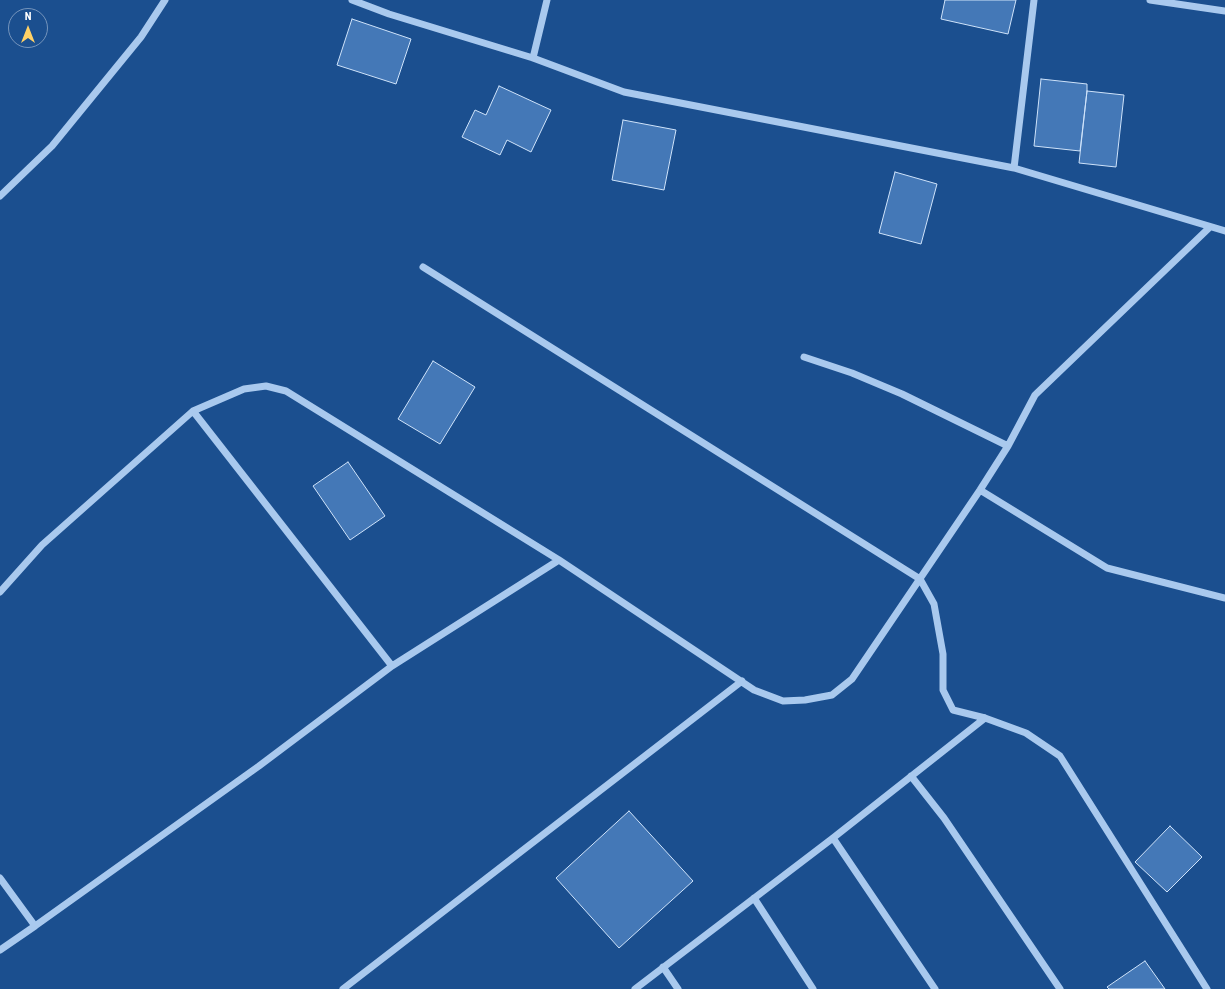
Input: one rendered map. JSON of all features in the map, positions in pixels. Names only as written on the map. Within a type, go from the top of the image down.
[{"type":"street","points":[[0,196],[56,140],[141,37],[165,0]]},
{"type":"street","points":[[352,0],[389,14],[533,58],[624,92],[1014,168],[1210,227],[1225,230]]},
{"type":"street","points":[[533,58],[547,0]]},
{"type":"street","points":[[1014,168],[1034,0]]},
{"type":"street","points":[[1150,0],[1225,11]]},
{"type":"street","points":[[0,592],[42,545],[193,411],[244,389],[266,386],[286,391],[559,560],[754,690],[783,701],[805,700],[832,695],[852,679],[920,579],[1008,446],[1035,395],[1210,227]]},
{"type":"street","points":[[423,267],[920,579],[934,604],[943,654],[943,690],[953,710],[985,718],[1026,732],[1060,756],[1207,989]]},
{"type":"street","points":[[804,357],[902,394],[1008,446]]},
{"type":"street","points":[[193,411],[392,666]]},
{"type":"street","points":[[980,490],[1107,568],[1225,598]]},
{"type":"street","points":[[0,950],[259,766],[392,666],[559,560]]},
{"type":"street","points":[[343,989],[742,681]]},
{"type":"street","points":[[635,989],[833,838],[985,718]]},
{"type":"street","points":[[911,776],[944,818],[1060,989]]},
{"type":"street","points":[[833,838],[934,989]]},
{"type":"street","points":[[0,878],[35,926]]},
{"type":"street","points":[[754,898],[813,989]]},
{"type":"street","points":[[663,967],[678,989]]},
{"type":"building","points":[[945,0],[1016,0],[1008,34],[941,19]]},
{"type":"building","points":[[352,19],[411,39],[396,84],[337,65]]},
{"type":"building","points":[[1041,79],[1087,84],[1080,151],[1034,146]]},
{"type":"building","points":[[499,86],[551,110],[531,152],[507,140],[500,155],[462,137],[475,110],[486,115]]},
{"type":"building","points":[[1087,91],[1124,95],[1116,167],[1079,163]]},
{"type":"building","points":[[623,120],[676,130],[664,190],[612,180]]},
{"type":"building","points":[[895,172],[937,184],[921,244],[879,233]]},
{"type":"building","points":[[433,361],[475,387],[440,444],[398,419]]},
{"type":"building","points":[[348,462],[385,516],[350,540],[313,486]]},
{"type":"building","points":[[629,811],[693,881],[619,948],[556,878]]},
{"type":"building","points":[[1170,826],[1202,857],[1167,892],[1135,862]]},
{"type":"building","points":[[1145,961],[1165,989],[1109,989],[1107,987]]}]
